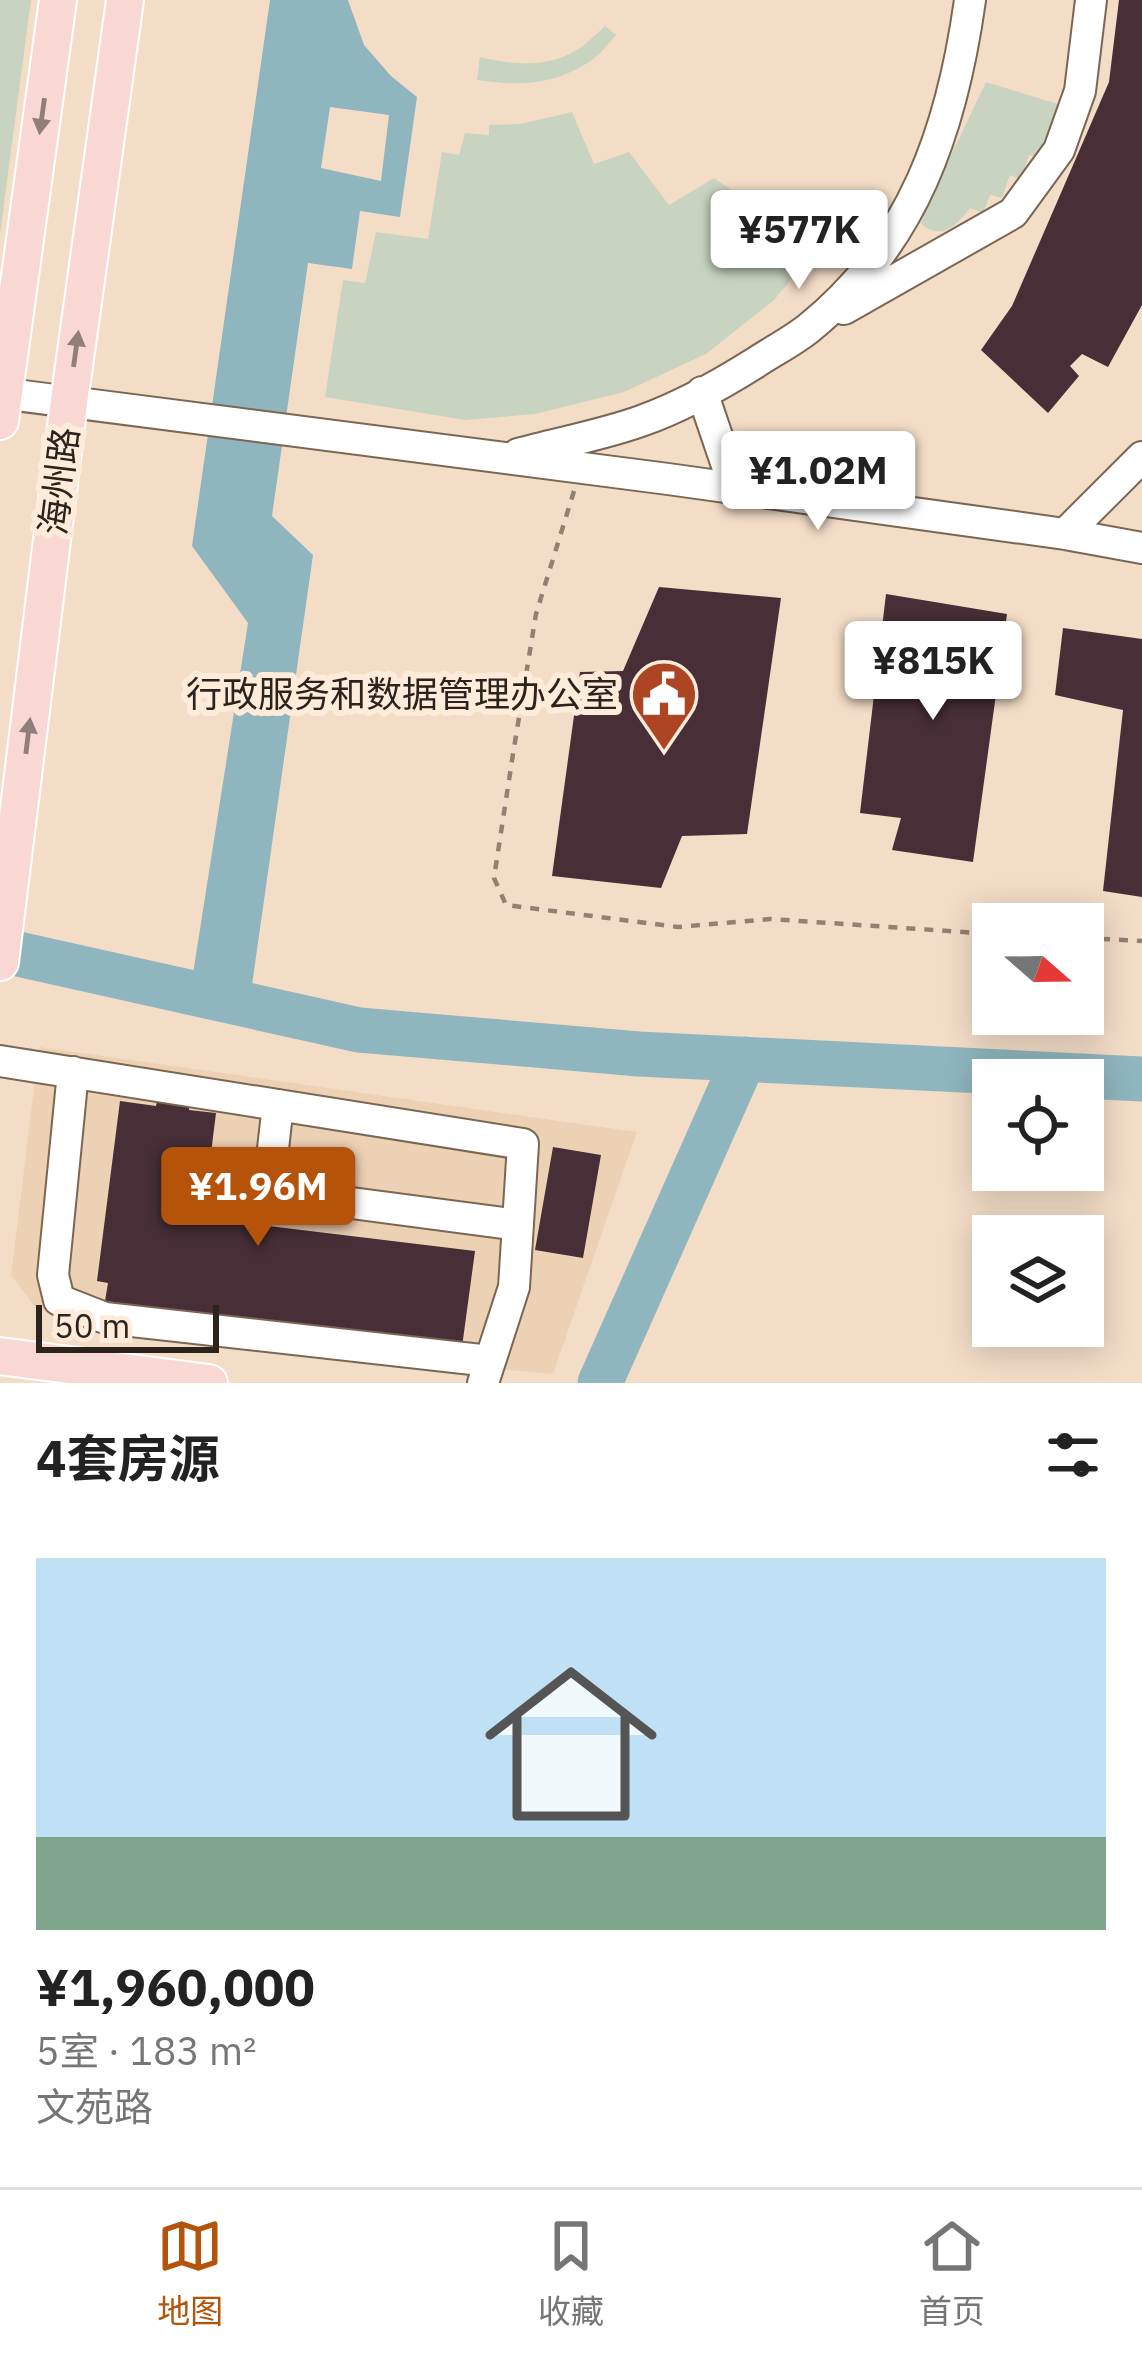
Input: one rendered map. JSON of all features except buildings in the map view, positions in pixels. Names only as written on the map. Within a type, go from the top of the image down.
[{"type":"main road","name":"海州路","points":[[1,402],[58,0]]},
{"type":"main road","name":"海州路","points":[[0,962],[69,401],[125,0]]},
{"type":"main road","points":[[0,1356],[209,1383]]},
{"type":"street","points":[[808,330],[854,287],[905,219],[943,133],[970,0]]},
{"type":"street","points":[[503,458],[642,421],[724,382],[1012,213],[1059,150],[1079,91],[1091,0]]},
{"type":"street","points":[[702,392],[735,489]]},
{"type":"street","points":[[1,402],[69,401],[1142,548]]},
{"type":"street","points":[[1065,534],[1142,457]]},
{"type":"street","points":[[0,1061],[73,1072],[523,1144],[514,1287],[487,1372],[105,1318],[59,1300],[53,1275],[73,1072]]},
{"type":"street","points":[[278,1105],[268,1192],[518,1225]]},
{"type":"path","points":[[581,468],[536,614],[494,878],[506,904],[677,927],[770,919],[972,933]]},
{"type":"path","points":[[1104,939],[1142,941]]},
{"type":"shaded area","points":[[39,1047],[637,1132],[553,1374],[89,1332],[35,1307],[11,1275]]},
{"type":"green space","points":[[0,0],[31,0],[0,234]]},
{"type":"green space","points":[[605,26],[616,35],[607,46],[562,76],[521,83],[477,80],[480,57],[516,63],[552,60],[579,49]]},
{"type":"green space","points":[[986,82],[1061,105],[1042,158],[1029,155],[1021,180],[1010,175],[1002,198],[990,195],[983,213],[970,208],[948,229],[929,229],[921,224],[924,212]]},
{"type":"green space","points":[[572,112],[594,164],[629,152],[669,205],[714,178],[817,248],[774,300],[706,354],[624,392],[535,414],[465,420],[325,397],[343,280],[365,283],[376,232],[428,239],[442,152],[459,155],[465,133],[489,135],[489,125],[520,124]]},
{"type":"water","points":[[270,0],[348,0],[364,45],[417,97],[400,217],[360,211],[352,269],[308,263],[272,516],[313,555],[249,1006],[190,993],[248,623],[192,546]],"holes":[[[330,107],[389,115],[381,181],[321,168]]]},
{"type":"waterway","points":[[0,950],[359,1030],[639,1054],[1142,1079]]},
{"type":"waterway","points":[[600,1383],[744,1059]]},
{"type":"place","name":"行政服务和数据管理办公室","points":[[664,753]]}]
